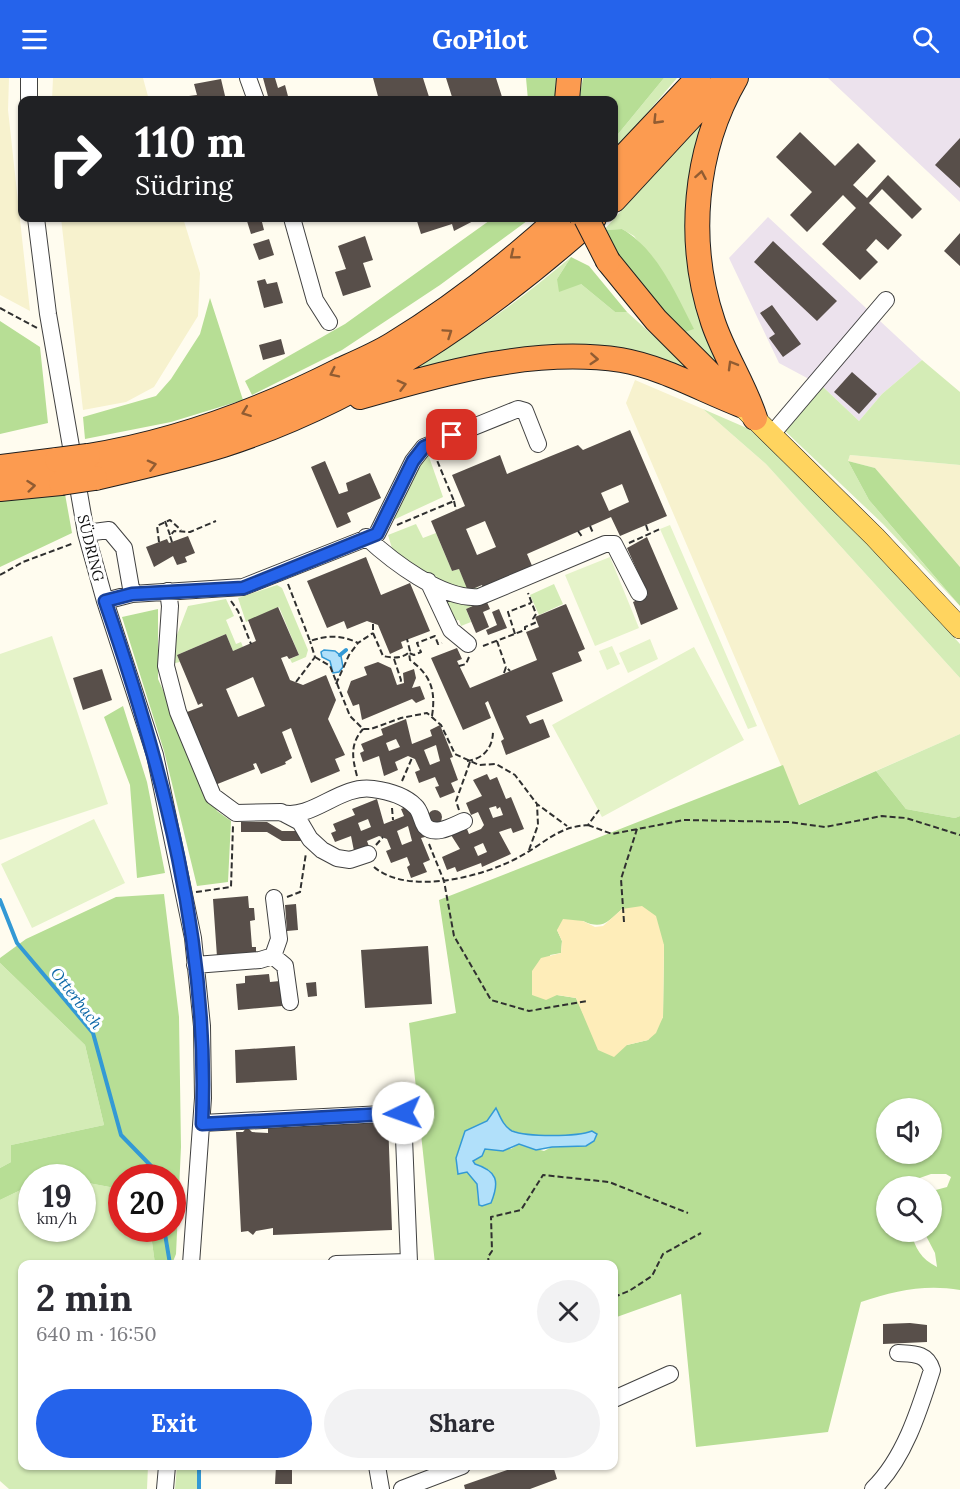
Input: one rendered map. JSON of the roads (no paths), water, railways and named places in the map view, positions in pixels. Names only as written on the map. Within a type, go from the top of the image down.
[{"type":"highway","points":[[567,96],[569,78]]},
{"type":"highway","points":[[618,163],[698,78]]},
{"type":"highway","points":[[618,196],[727,78]]},
{"type":"highway","points":[[736,78],[725,98],[711,134],[700,177],[698,221],[704,289],[712,322],[726,356],[745,388],[756,419]]},
{"type":"highway","points":[[91,467],[164,439],[243,414],[300,390],[392,345],[467,293],[554,222]]},
{"type":"highway","points":[[588,222],[608,261],[656,320],[756,419]]},
{"type":"highway","points":[[306,413],[367,383],[443,337],[534,270],[589,222]]},
{"type":"highway","points":[[0,489],[59,472],[224,444],[306,413],[419,381],[528,359],[622,360],[665,373],[756,419]]},
{"type":"highway","points":[[0,466],[59,472]]},
{"type":"main road","points":[[756,419],[931,595],[960,628]]},
{"type":"street","points":[[29,78],[29,96]]},
{"type":"street","points":[[248,78],[255,96]]},
{"type":"street","name":"SÜDRING","points":[[37,222],[52,337],[87,536],[105,601],[155,755],[184,893],[195,965],[202,1026],[202,1124],[191,1260]]},
{"type":"street","points":[[293,222],[315,300],[329,322]]},
{"type":"street","points":[[756,419],[886,300]]},
{"type":"street","points":[[105,601],[132,594],[243,588],[371,535],[413,461],[424,447],[518,409],[525,411],[538,444]]},
{"type":"street","points":[[87,536],[109,530],[124,548],[132,594]]},
{"type":"street","points":[[371,535],[383,553],[428,581],[460,597],[479,597],[605,544],[614,544],[618,547],[639,593]]},
{"type":"street","points":[[428,581],[451,630],[471,647]]},
{"type":"street","points":[[168,591],[170,606],[165,666],[178,712],[213,796],[236,813],[257,814],[277,811],[293,815],[345,792],[361,788],[390,792],[402,797],[417,807],[426,826],[431,829],[440,831],[464,821]]},
{"type":"street","points":[[277,811],[300,822],[310,839],[322,850],[337,858],[350,860],[368,854]]},
{"type":"street","points":[[273,956],[279,939],[274,898]]},
{"type":"street","points":[[195,965],[260,960],[273,956]]},
{"type":"street","points":[[273,956],[285,966],[290,1002]]},
{"type":"street","points":[[202,1124],[403,1113],[409,1260]]},
{"type":"street","points":[[873,1489],[885,1478],[902,1447],[932,1370],[929,1361],[922,1355],[898,1353]]},
{"type":"street","points":[[618,1397],[670,1374]]},
{"type":"street","points":[[165,1489],[167,1470]]},
{"type":"street","points":[[378,1470],[381,1489]]},
{"type":"street","points":[[402,1489],[452,1470]]},
{"type":"water","points":[[335,651],[341,656],[343,667],[339,672],[333,673],[330,661],[322,657],[321,652]]},
{"type":"water","points":[[496,1108],[506,1126],[519,1133],[564,1135],[592,1131],[597,1134],[594,1141],[586,1146],[536,1150],[519,1144],[503,1151],[485,1149],[482,1156],[473,1161],[488,1170],[496,1183],[491,1203],[482,1206],[479,1205],[477,1184],[467,1172],[458,1174],[456,1158],[465,1131],[487,1121]]},
{"type":"waterway","points":[[340,655],[346,650]]},
{"type":"waterway","name":"Otterbach","points":[[0,900],[17,943],[93,1033],[121,1135],[149,1164]]},
{"type":"waterway","name":"Otterbach","points":[[166,1242],[169,1260]]},
{"type":"waterway","name":"Otterbach","points":[[199,1470],[199,1489]]}]
